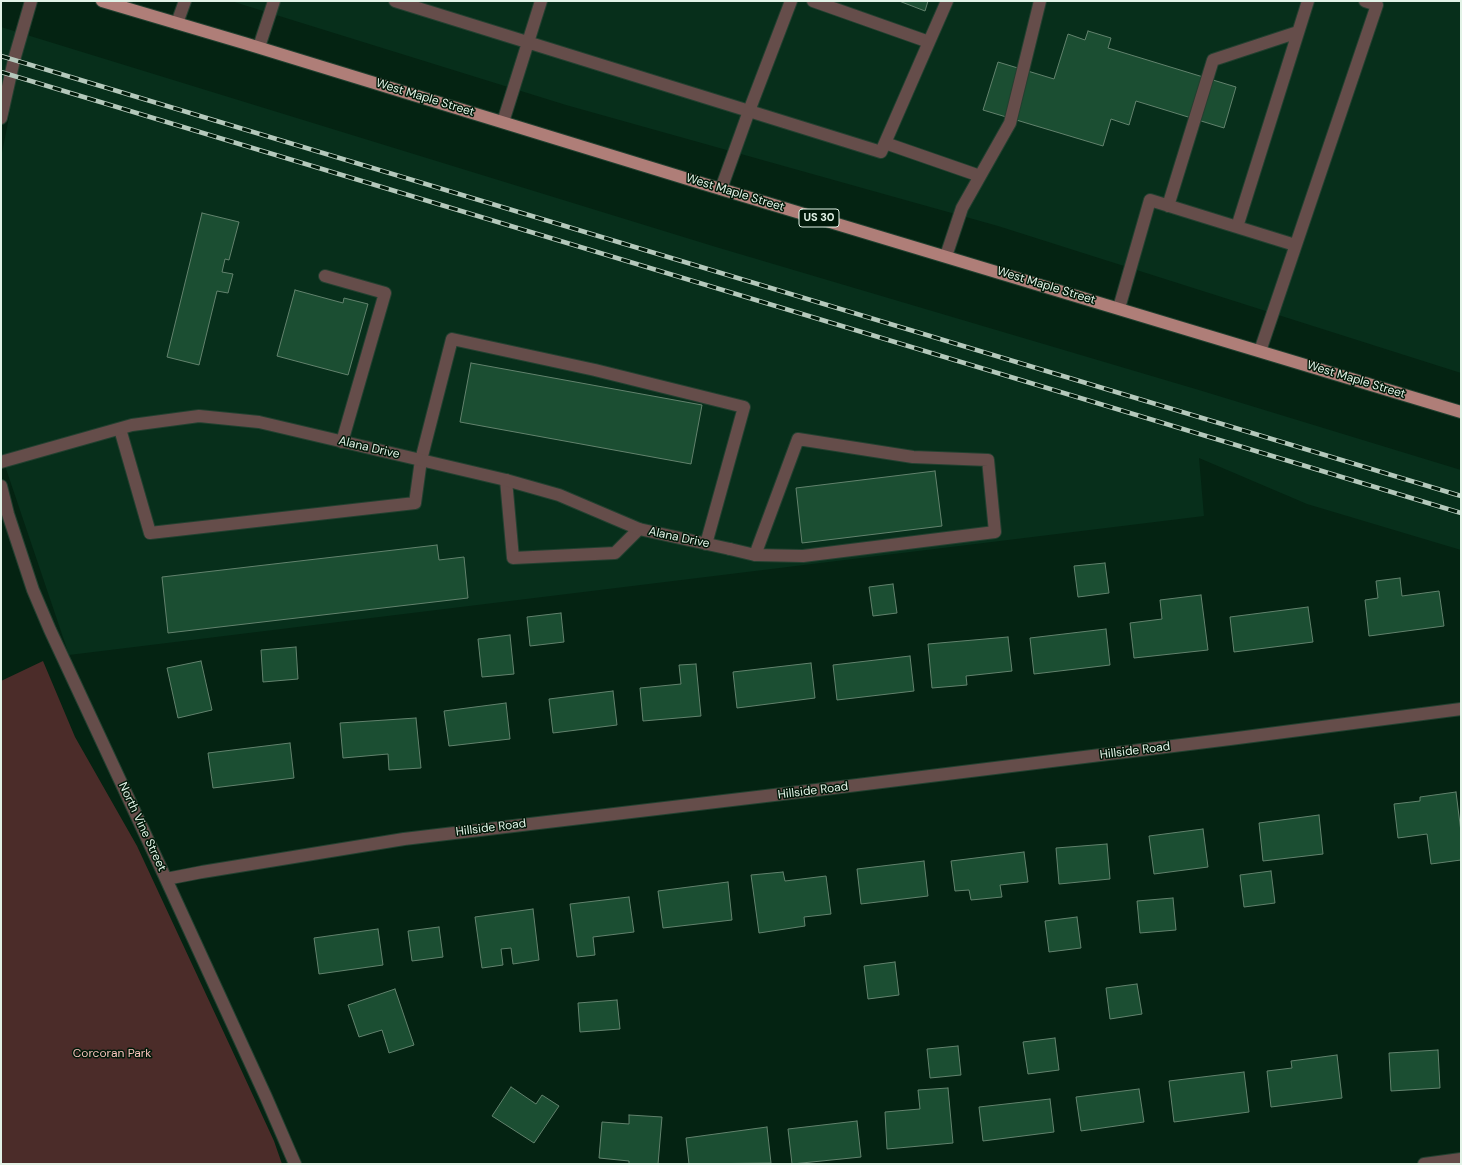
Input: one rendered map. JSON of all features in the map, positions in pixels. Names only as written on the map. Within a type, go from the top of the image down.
[{"type":"main road","name":"West Maple Street","points":[[102,1],[259,47],[721,189],[1461,412]]},
{"type":"street","points":[[1,118],[14,60],[31,1]]},
{"type":"street","points":[[176,23],[185,1]]},
{"type":"street","points":[[259,47],[274,1]]},
{"type":"street","points":[[395,1],[881,152],[947,1]]},
{"type":"street","points":[[502,122],[541,1]]},
{"type":"street","points":[[721,189],[791,1]]},
{"type":"street","points":[[813,1],[929,42]]},
{"type":"street","points":[[946,256],[962,208],[1010,123],[1040,1]]},
{"type":"street","points":[[1237,227],[1308,1]]},
{"type":"street","points":[[1260,351],[1377,5],[1365,1]]},
{"type":"street","points":[[1168,206],[1213,60],[1298,32]]},
{"type":"street","points":[[885,143],[980,176]]},
{"type":"street","points":[[1119,308],[1150,200],[1295,245]]},
{"type":"street","points":[[325,276],[385,293],[342,442]]},
{"type":"street","points":[[120,429],[150,533],[415,503],[420,460],[452,339],[595,370],[744,407],[706,544]]},
{"type":"street","name":"Alana Drive","points":[[1,462],[132,425],[199,416],[259,422],[506,480],[560,495],[639,529],[755,555],[804,556],[995,532],[988,460],[913,457],[798,439],[755,555]]},
{"type":"street","points":[[506,480],[512,558],[615,553],[639,529]]},
{"type":"street","name":"North Vine Street","points":[[1,486],[8,514],[33,590],[53,637],[166,879],[295,1164]]},
{"type":"street","name":"Hillside Road","points":[[166,879],[404,839],[849,786],[1461,709]]},
{"type":"street","points":[[1424,1164],[1461,1159]]},
{"type":"shaded area","points":[[231,1],[1461,1],[1461,373],[998,226],[566,105]]},
{"type":"shaded area","points":[[1,27],[716,247],[1199,390],[1461,470],[1461,550],[1307,504],[1199,458],[1204,516],[69,655],[1,454],[1,158],[10,112],[1,109]]},
{"type":"green space","name":"Corcoran Park","points":[[43,661],[75,737],[137,846],[274,1141],[282,1164],[1,1164],[1,681]]},
{"type":"building","points":[[899,1],[928,1],[925,11]]},
{"type":"building","points":[[1088,31],[1111,38],[1108,48],[1236,87],[1224,128],[1136,101],[1129,125],[1111,119],[1103,146],[983,110],[998,62],[1054,79],[1068,34],[1085,40]]},
{"type":"building","points":[[202,213],[239,222],[229,260],[225,259],[222,272],[233,274],[228,293],[217,291],[199,365],[167,357]]},
{"type":"building","points":[[295,290],[343,303],[344,298],[368,304],[348,375],[277,356]]},
{"type":"building","points":[[471,363],[702,405],[691,464],[460,422]]},
{"type":"building","points":[[935,471],[942,526],[802,543],[796,488]]},
{"type":"building","points":[[437,545],[439,560],[464,557],[468,598],[168,633],[162,577]]},
{"type":"building","points":[[1105,563],[1109,593],[1078,597],[1074,566]]},
{"type":"building","points":[[1400,578],[1402,596],[1439,591],[1444,626],[1369,636],[1365,600],[1378,598],[1376,581]]},
{"type":"building","points":[[893,584],[897,613],[873,616],[869,587]]},
{"type":"building","points":[[1201,595],[1208,650],[1134,658],[1130,623],[1162,619],[1160,600]]},
{"type":"building","points":[[1308,607],[1313,642],[1234,652],[1230,617]]},
{"type":"building","points":[[561,613],[564,642],[530,646],[527,617]]},
{"type":"building","points":[[1106,629],[1110,665],[1034,674],[1030,638]]},
{"type":"building","points":[[510,635],[514,674],[482,677],[478,639]]},
{"type":"building","points":[[1008,637],[1012,671],[966,676],[967,685],[932,688],[928,644]]},
{"type":"building","points":[[296,647],[298,679],[263,682],[261,650]]},
{"type":"building","points":[[910,656],[914,691],[837,700],[833,665]]},
{"type":"building","points":[[201,661],[212,710],[178,718],[167,668]]},
{"type":"building","points":[[811,663],[815,698],[737,708],[733,672]]},
{"type":"building","points":[[696,664],[701,716],[643,721],[640,688],[681,684],[679,665]]},
{"type":"building","points":[[613,691],[617,725],[553,733],[549,699]]},
{"type":"building","points":[[506,703],[510,739],[449,746],[444,711]]},
{"type":"building","points":[[416,718],[421,768],[389,770],[388,754],[343,758],[340,723]]},
{"type":"building","points":[[290,743],[294,778],[213,788],[208,753]]},
{"type":"building","points":[[1456,792],[1461,832],[1461,860],[1431,864],[1427,834],[1398,838],[1394,804],[1420,801],[1420,797]]},
{"type":"building","points":[[1319,815],[1323,854],[1263,861],[1259,823]]},
{"type":"building","points":[[1203,829],[1208,867],[1154,874],[1149,836]]},
{"type":"building","points":[[1107,844],[1110,879],[1059,884],[1056,848]]},
{"type":"building","points":[[1024,852],[1028,882],[1000,885],[1002,897],[971,900],[969,890],[955,891],[951,861]]},
{"type":"building","points":[[924,861],[928,896],[861,904],[857,869]]},
{"type":"building","points":[[1271,871],[1275,903],[1244,907],[1240,875]]},
{"type":"building","points":[[783,872],[785,881],[826,876],[831,914],[804,917],[805,926],[759,933],[751,875]]},
{"type":"building","points":[[728,882],[732,920],[663,928],[658,891]]},
{"type":"building","points":[[629,897],[634,932],[593,937],[595,955],[577,957],[570,904]]},
{"type":"building","points":[[1173,898],[1176,930],[1140,933],[1137,901]]},
{"type":"building","points":[[533,909],[539,960],[513,964],[511,948],[501,949],[503,965],[482,968],[475,917]]},
{"type":"building","points":[[1077,917],[1081,948],[1049,952],[1045,921]]},
{"type":"building","points":[[439,927],[443,957],[412,961],[408,931]]},
{"type":"building","points":[[378,929],[383,965],[319,974],[314,938]]},
{"type":"building","points":[[895,962],[899,995],[868,999],[864,966]]},
{"type":"building","points":[[1137,984],[1142,1014],[1110,1019],[1106,988]]},
{"type":"building","points":[[395,989],[414,1045],[389,1053],[382,1030],[359,1037],[348,1005]]},
{"type":"building","points":[[617,1000],[620,1029],[580,1032],[578,1003]]},
{"type":"building","points":[[1055,1038],[1059,1070],[1028,1074],[1023,1042]]},
{"type":"building","points":[[958,1046],[961,1075],[930,1078],[927,1049]]},
{"type":"building","points":[[1438,1050],[1440,1088],[1391,1091],[1389,1053]]},
{"type":"building","points":[[1337,1055],[1342,1098],[1271,1107],[1267,1071],[1292,1068],[1291,1061]]},
{"type":"building","points":[[1244,1072],[1249,1112],[1174,1122],[1169,1081]]},
{"type":"building","points":[[511,1087],[536,1104],[542,1095],[559,1106],[534,1143],[492,1116]]},
{"type":"building","points":[[948,1088],[953,1143],[887,1149],[885,1112],[920,1109],[918,1090]]},
{"type":"building","points":[[1139,1089],[1144,1122],[1081,1131],[1076,1097]]},
{"type":"building","points":[[1050,1099],[1054,1132],[983,1141],[979,1107]]},
{"type":"building","points":[[629,1115],[662,1117],[658,1164],[629,1164],[629,1161],[599,1158],[602,1122],[629,1124]]},
{"type":"building","points":[[857,1121],[861,1157],[792,1164],[788,1129]]},
{"type":"building","points":[[767,1127],[771,1163],[689,1164],[686,1138]]},
{"type":"railway","points":[[1,56],[1461,496]]},
{"type":"railway","points":[[1,72],[1461,513]]}]
